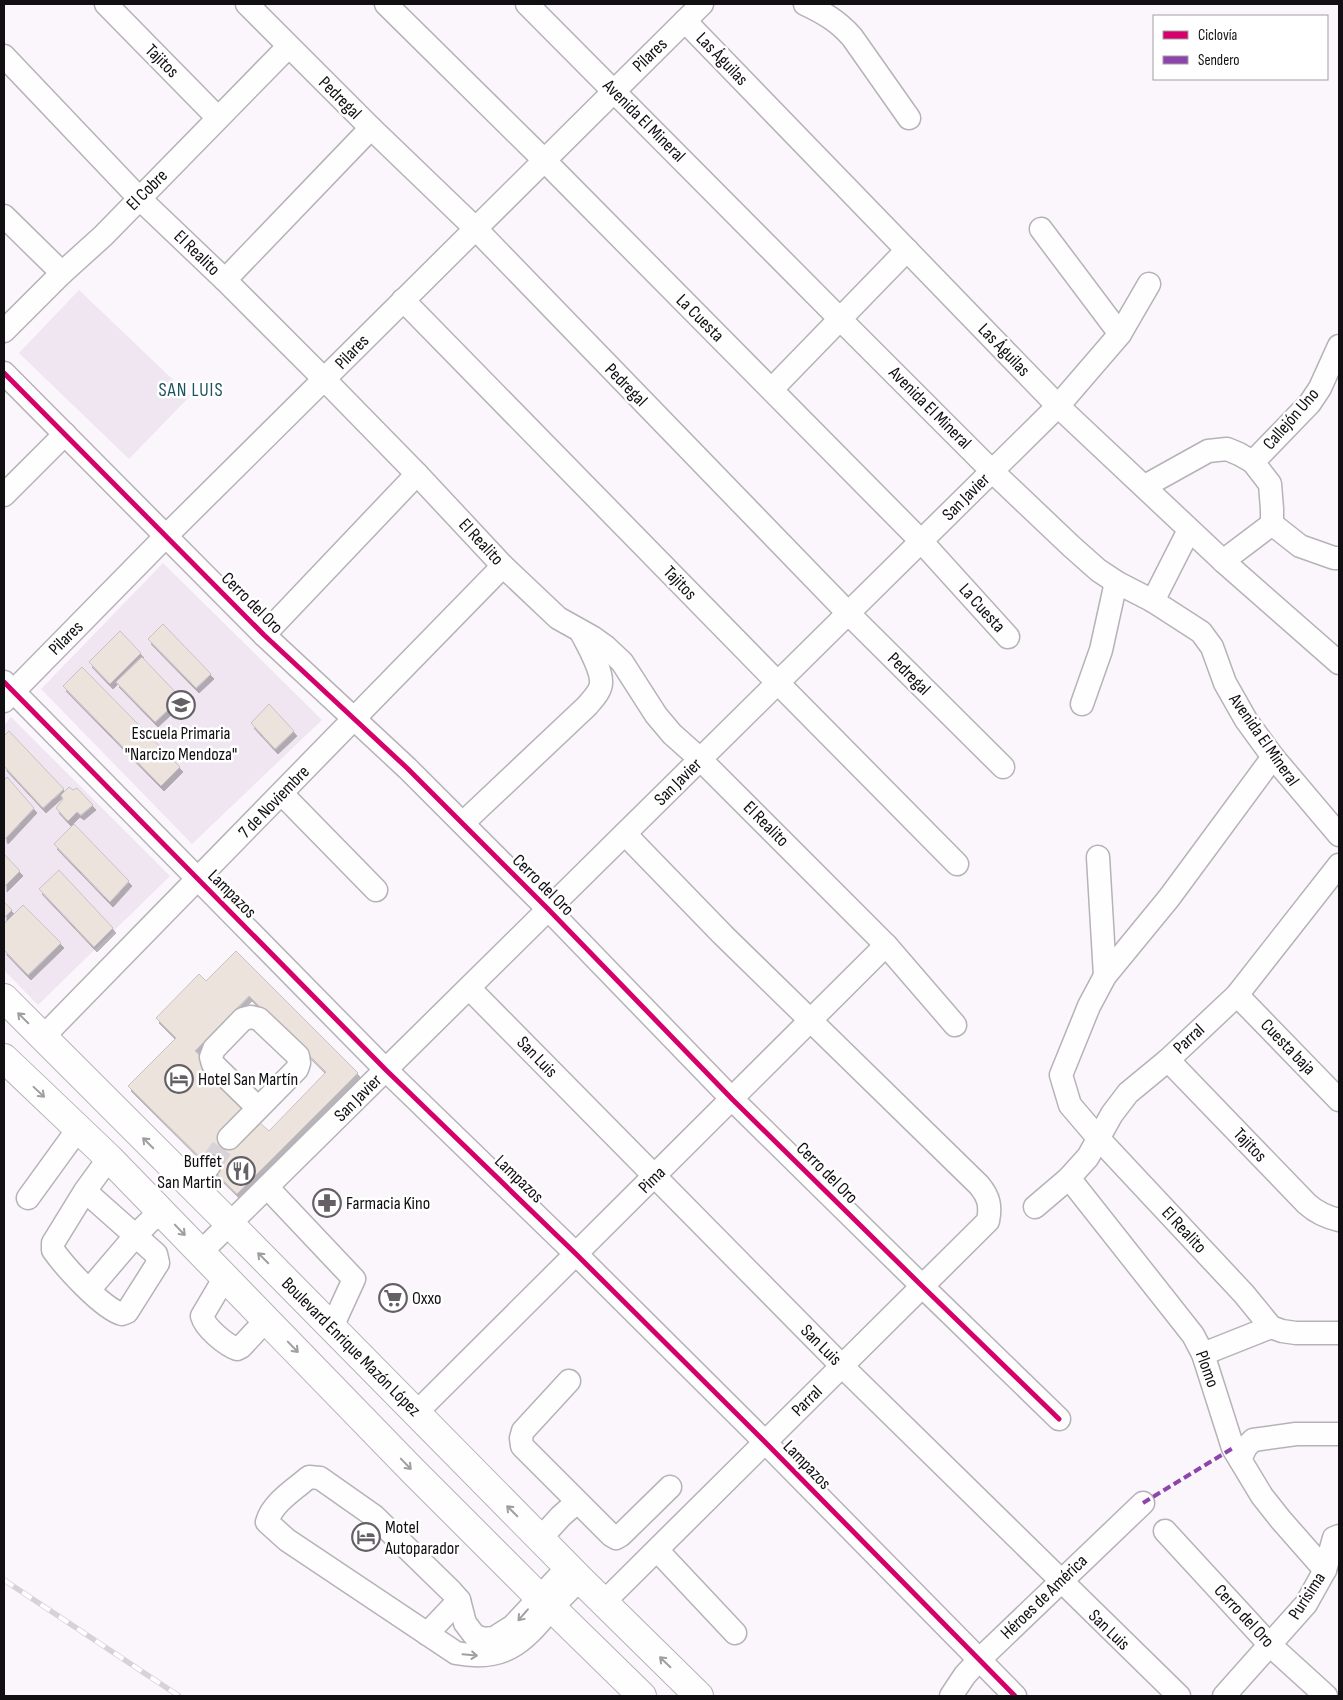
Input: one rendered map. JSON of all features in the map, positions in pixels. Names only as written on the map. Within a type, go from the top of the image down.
[{"type":"main road","name":"Boulevard Enrique Mazón López","points":[[4,998],[43,1037],[200,1176],[230,1224],[540,1539],[699,1696]]},
{"type":"main road","points":[[5,1063],[109,1158],[406,1464],[642,1696]]},
{"type":"street","name":"Tajitos","points":[[106,4],[218,118]]},
{"type":"street","name":"Pedregal","points":[[247,4],[288,47],[475,228],[848,613],[1003,767]]},
{"type":"street","name":"La Cuesta","points":[[386,4],[772,389],[921,541],[1008,637]]},
{"type":"street","name":"Avenida El Mineral","points":[[527,4],[992,471],[1071,546],[1098,570],[1116,582],[1153,601],[1201,632],[1212,648],[1225,684],[1246,720],[1272,757],[1339,835]]},
{"type":"street","name":"Pilares","points":[[7,691],[325,380],[475,228],[702,4]]},
{"type":"street","points":[[805,4],[831,17],[842,25],[909,118]]},
{"type":"street","name":"Las Águilas","points":[[684,21],[1058,406],[1145,486],[1189,530],[1339,663]]},
{"type":"street","name":"El Cobre","points":[[4,331],[62,273],[103,236],[288,47]]},
{"type":"street","name":"El Realito","points":[[4,56],[139,198],[225,280],[417,474],[503,566],[558,618],[606,647],[622,662],[656,715],[672,734],[700,759],[886,945],[956,1024]]},
{"type":"street","points":[[225,280],[371,128]]},
{"type":"street","points":[[4,216],[62,273]]},
{"type":"street","points":[[1041,229],[1120,334]]},
{"type":"street","points":[[772,389],[907,250]]},
{"type":"street","name":"San Javier","points":[[201,1252],[1058,406],[1120,334],[1149,284]]},
{"type":"street","name":"Tajitos","points":[[403,300],[958,864]]},
{"type":"street","name":"Callejón Uno","points":[[1253,462],[1310,403],[1320,388],[1339,346]]},
{"type":"street","name":"Cerro del Oro","points":[[4,373],[264,635],[354,717],[463,823],[732,1099],[1060,1419]]},
{"type":"street","points":[[4,496],[65,434]]},
{"type":"street","points":[[1145,486],[1208,451],[1227,450],[1253,462],[1270,484],[1272,524]]},
{"type":"street","points":[[264,635],[417,474]]},
{"type":"street","points":[[1272,524],[1300,546],[1339,558]]},
{"type":"street","points":[[1223,561],[1272,524]]},
{"type":"street","points":[[1153,601],[1189,530]]},
{"type":"street","name":"7 de Noviembre","points":[[43,1037],[503,566]]},
{"type":"street","points":[[1082,704],[1101,650],[1116,582]]},
{"type":"street","points":[[463,823],[587,706],[597,693],[601,684],[600,674],[582,632]]},
{"type":"street","name":"Lampazos","points":[[7,691],[386,1070],[576,1254],[765,1442],[1015,1696]]},
{"type":"street","points":[[1105,976],[1169,898],[1272,757]]},
{"type":"street","points":[[282,794],[376,890]]},
{"type":"street","points":[[625,834],[723,936],[811,1021]]},
{"type":"street","points":[[1098,857],[1105,976]]},
{"type":"street","name":"Parral","points":[[1035,1207],[1069,1178],[1088,1157],[1112,1114],[1128,1093],[1168,1060],[1237,995],[1339,865]]},
{"type":"street","name":"Pima","points":[[416,1413],[886,945]]},
{"type":"street","name":"El Realito","points":[[1105,976],[1089,1006],[1061,1075],[1070,1105],[1272,1327]]},
{"type":"street","name":"San Luis","points":[[470,988],[842,1366],[1179,1696]]},
{"type":"street","name":"Cuesta baja","points":[[1237,995],[1339,1100]]},
{"type":"street","name":"Parral","points":[[604,1602],[988,1221],[990,1208],[987,1195],[979,1185],[811,1021]]},
{"type":"street","name":"Tajitos","points":[[1168,1060],[1307,1204],[1326,1217],[1339,1220]]},
{"type":"street","points":[[229,1138],[258,1108]]},
{"type":"street","points":[[28,1198],[78,1128]]},
{"type":"street","points":[[85,1191],[136,1235],[156,1254],[158,1259],[158,1263],[127,1312],[122,1314],[116,1312],[89,1290],[58,1257],[53,1243],[85,1191],[109,1158]]},
{"type":"street","name":"Plomo","points":[[1069,1178],[1193,1335],[1203,1354],[1233,1448],[1262,1496],[1325,1570]]},
{"type":"street","points":[[267,1187],[354,1279],[332,1327]]},
{"type":"street","points":[[89,1290],[136,1235],[161,1210]]},
{"type":"street","points":[[226,1277],[202,1316],[206,1326],[237,1349],[266,1319]]},
{"type":"street","points":[[1203,1354],[1272,1327],[1296,1333],[1339,1333]]},
{"type":"street","points":[[569,1381],[523,1431],[520,1438],[522,1446],[577,1502],[616,1538],[670,1487]]},
{"type":"street","points":[[1240,1459],[1246,1447],[1253,1440],[1296,1434],[1339,1434]]},
{"type":"street","points":[[546,1603],[532,1632],[514,1647],[495,1654],[473,1657],[456,1653],[287,1540],[266,1522],[268,1516],[283,1499],[309,1477],[320,1478],[374,1516],[459,1600],[465,1623],[474,1635],[483,1639],[494,1638],[546,1603],[574,1573]]},
{"type":"street","points":[[540,1539],[577,1502]]},
{"type":"street","name":"Héroes de América","points":[[951,1696],[965,1675],[979,1660],[1142,1503]]},
{"type":"street","name":"Cerro del Oro","points":[[1165,1531],[1270,1645],[1326,1696]]},
{"type":"street","name":"Purisima","points":[[1224,1696],[1306,1604],[1325,1570],[1334,1538],[1339,1536]]},
{"type":"street","points":[[657,1550],[735,1633]]},
{"type":"street","points":[[427,1634],[459,1600]]},
{"type":"shaded area","points":[[79,290],[190,396],[129,459],[19,353]]},
{"type":"shaded area","name":"Escuela Primaria \"Narcizo Mendoza\"","points":[[163,563],[322,720],[192,844],[41,689]]},
{"type":"shaded area","points":[[11,717],[170,876],[38,1005],[4,970],[4,725]]},
{"type":"building","points":[[163,624],[211,674],[196,688],[148,639]]},
{"type":"building","points":[[120,631],[141,653],[110,684],[89,662]]},
{"type":"building","points":[[142,657],[181,698],[155,722],[116,682]]},
{"type":"building","points":[[82,667],[180,767],[161,786],[63,686]]},
{"type":"building","points":[[269,704],[294,731],[275,749],[251,723]]},
{"type":"building","points":[[9,731],[64,789],[43,808],[4,766],[4,736]]},
{"type":"building","points":[[7,777],[34,808],[5,839],[4,780]]},
{"type":"building","points":[[69,787],[73,790],[77,788],[93,805],[81,815],[77,812],[68,821],[56,808],[63,799],[61,795]]},
{"type":"building","points":[[74,824],[129,881],[110,902],[54,844]]},
{"type":"building","points":[[4,854],[20,871],[4,887]]},
{"type":"building","points":[[59,870],[113,928],[94,947],[39,889]]},
{"type":"building","points":[[4,902],[12,910],[4,918]]},
{"type":"building","points":[[23,905],[61,943],[28,975],[4,950],[4,924]]},
{"type":"building","name":"Hotel San Martín","points":[[236,951],[358,1073],[237,1194],[128,1086],[176,1038],[156,1018],[199,974],[206,981]],"holes":[[[249,996],[326,1072],[269,1131],[259,1122],[249,1104],[195,1051]]]},
{"type":"tunnel","points":[[209,1166],[229,1138]]},
{"type":"railway","points":[[4,1580],[179,1696]]},
{"type":"marked path","points":[[1143,1503],[1233,1448]]},
{"type":"cycle path","points":[[4,373],[264,635],[407,768],[548,909],[732,1099],[1059,1419]]},
{"type":"cycle path","points":[[4,682],[386,1070],[576,1254],[765,1442],[1015,1696]]},
{"type":"place","name":"Escuela Primaria \"Narcizo Mendoza\"","points":[[181,705]]},
{"type":"place","name":"Hotel San Martín","points":[[179,1079]]},
{"type":"place","name":"Buffet San Martin","points":[[241,1171]]},
{"type":"place","name":"Farmacia Kino","points":[[327,1203]]},
{"type":"place","name":"Oxxo","points":[[393,1298]]},
{"type":"place","name":"Motel Autoparador","points":[[366,1537]]},
{"type":"district","name":"SAN LUIS","points":[[191,390]]}]
